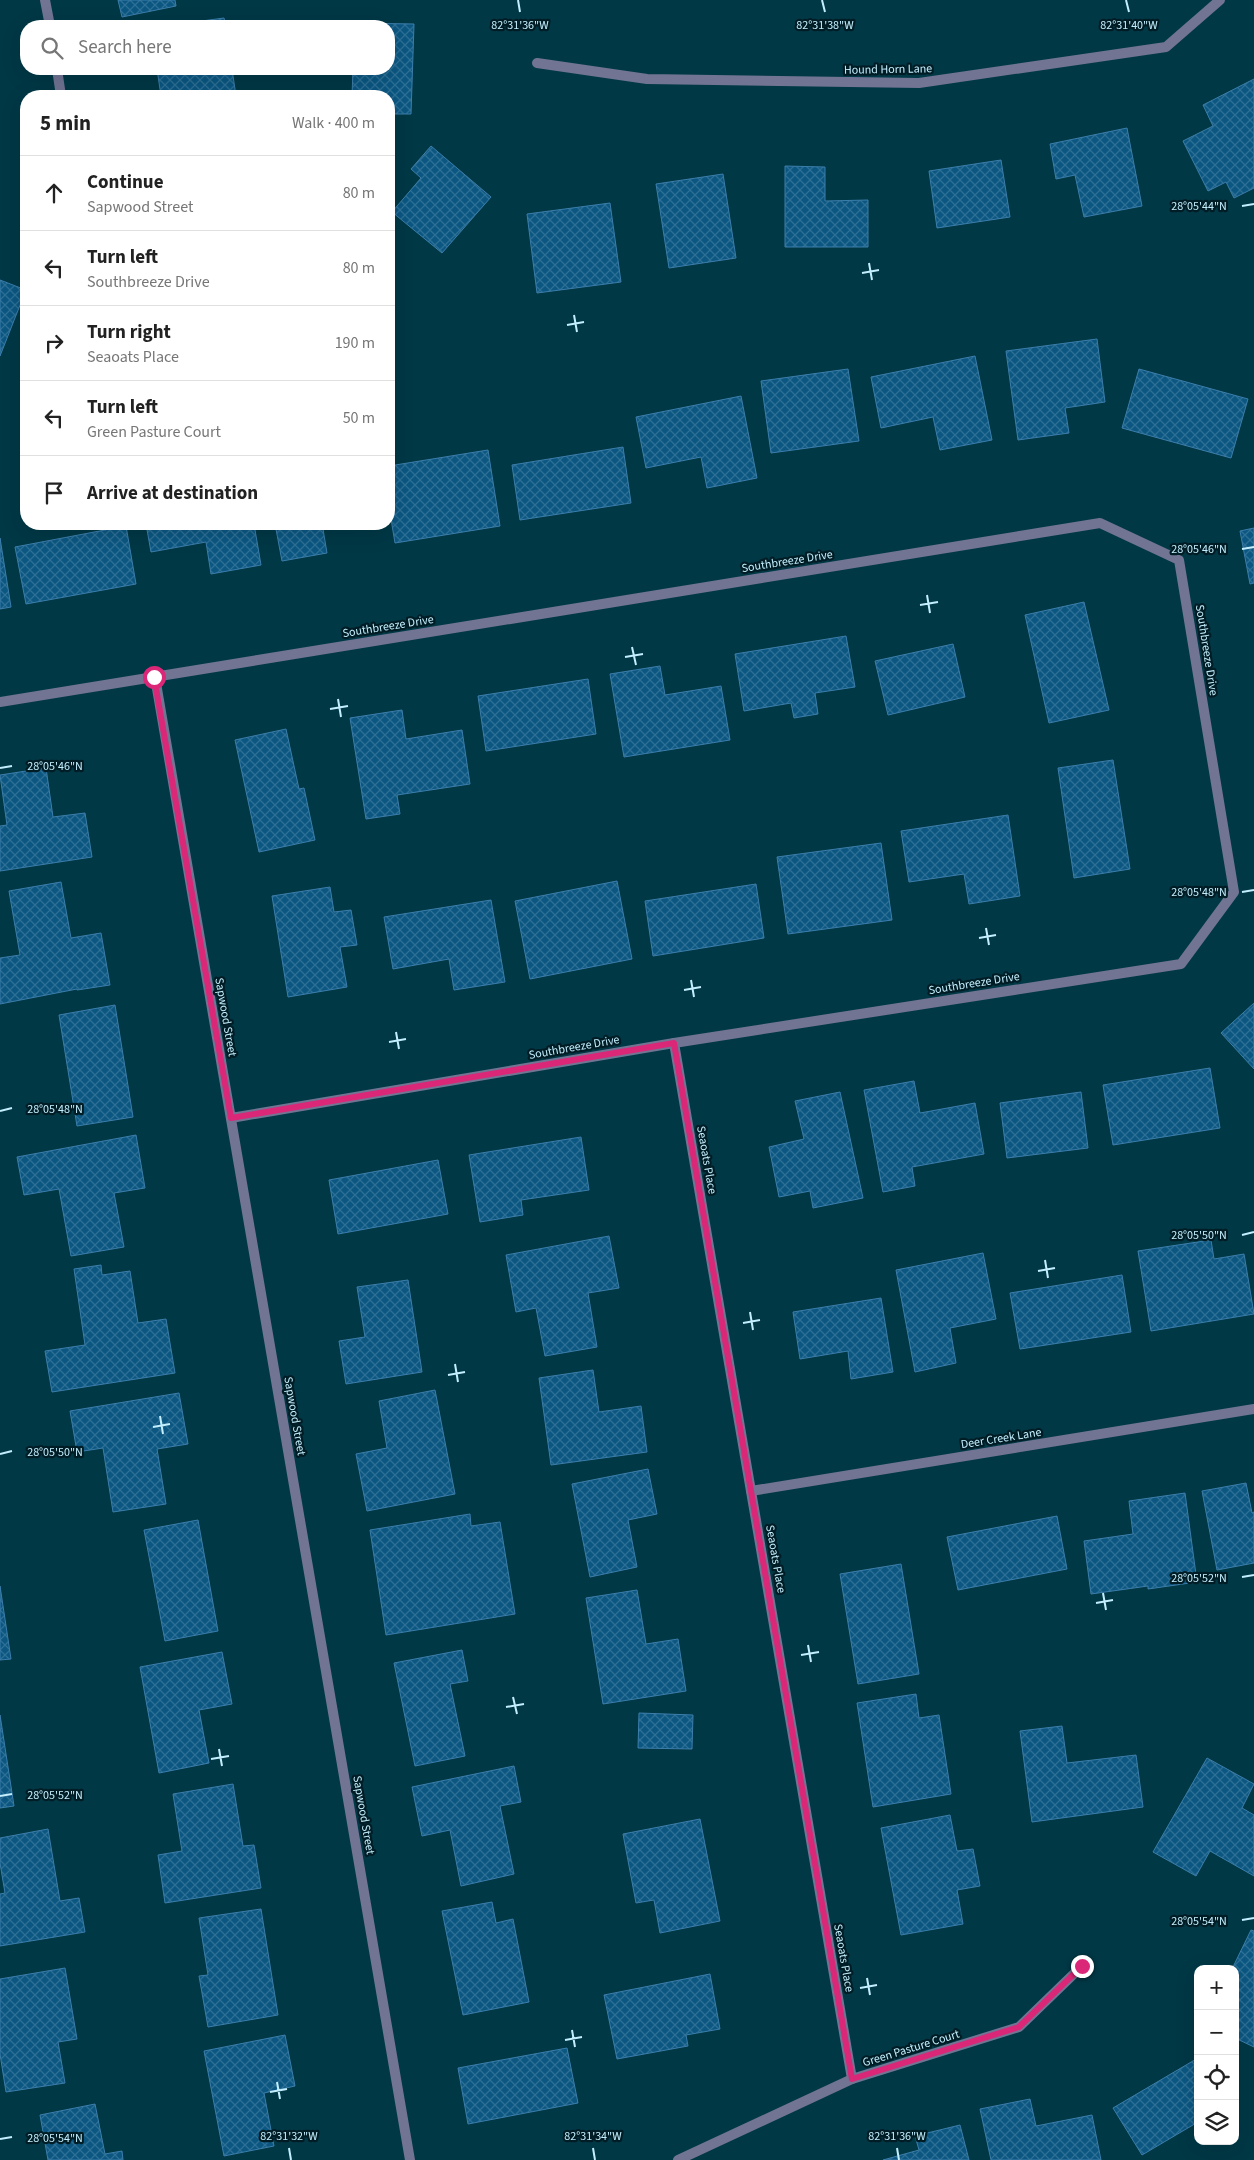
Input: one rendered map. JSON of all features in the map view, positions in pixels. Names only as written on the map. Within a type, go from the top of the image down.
[{"type":"street","points":[[45,0],[49,20]]},
{"type":"street","name":"Hound Horn Lane","points":[[537,63],[647,79],[919,83],[1166,47],[1220,0]]},
{"type":"street","points":[[57,75],[60,90]]},
{"type":"street","name":"Southbreeze Drive","points":[[0,702],[1100,523],[1179,560],[1234,892],[1180,964],[674,1043],[231,1118]]},
{"type":"street","name":"Sapwood Street","points":[[154,677],[410,2160]]},
{"type":"street","name":"Seaoats Place","points":[[674,1043],[852,2079]]},
{"type":"street","name":"Deer Creek Lane","points":[[751,1491],[1254,1409]]},
{"type":"street","name":"Green Pasture Court","points":[[678,2160],[852,2079],[1019,2027],[1082,1966]]},
{"type":"building","points":[[118,0],[175,0],[176,6],[122,17]]},
{"type":"building","points":[[395,24],[414,24],[411,114],[395,114],[395,90],[352,90],[353,75],[395,75]]},
{"type":"building","points":[[158,75],[233,75],[235,90],[160,90]]},
{"type":"building","points":[[1254,79],[1254,188],[1234,198],[1226,182],[1208,191],[1183,141],[1213,126],[1203,105]]},
{"type":"building","points":[[1127,128],[1142,206],[1084,217],[1075,175],[1056,179],[1050,144]]},
{"type":"building","points":[[431,146],[491,197],[442,253],[395,214],[395,208],[421,178],[411,169]]},
{"type":"building","points":[[1001,160],[1010,217],[937,228],[929,171]]},
{"type":"building","points":[[785,166],[825,167],[825,201],[868,200],[868,247],[785,247]]},
{"type":"building","points":[[723,174],[736,258],[669,268],[656,184]]},
{"type":"building","points":[[610,203],[621,282],[537,293],[527,214]]},
{"type":"building","points":[[0,280],[20,288],[20,305],[0,356]]},
{"type":"building","points":[[1097,339],[1105,402],[1065,408],[1069,433],[1018,440],[1006,351]]},
{"type":"building","points":[[975,356],[992,440],[940,450],[933,417],[881,428],[871,377]]},
{"type":"building","points":[[848,369],[859,441],[771,453],[761,381]]},
{"type":"building","points":[[1139,369],[1248,399],[1231,458],[1122,428]]},
{"type":"building","points":[[741,396],[757,478],[707,488],[701,457],[646,468],[636,417]]},
{"type":"building","points":[[623,447],[631,503],[520,520],[512,465]]},
{"type":"building","points":[[488,450],[500,526],[395,543],[393,530],[395,530],[395,465]]},
{"type":"building","points":[[1254,528],[1254,583],[1250,584],[1240,531]]},
{"type":"building","points":[[105,530],[127,530],[136,584],[26,604],[15,547]]},
{"type":"building","points":[[147,530],[255,530],[261,565],[211,574],[206,542],[151,552]]},
{"type":"building","points":[[276,530],[323,530],[327,553],[282,561]]},
{"type":"building","points":[[0,538],[11,607],[0,609]]},
{"type":"building","points":[[1084,602],[1109,710],[1049,723],[1025,615]]},
{"type":"building","points":[[846,636],[855,687],[815,693],[818,714],[794,718],[791,703],[744,711],[735,654]]},
{"type":"building","points":[[953,644],[965,697],[888,715],[875,661]]},
{"type":"building","points":[[660,666],[665,695],[721,686],[730,740],[624,757],[610,674]]},
{"type":"building","points":[[588,679],[596,734],[486,751],[478,696]]},
{"type":"building","points":[[402,710],[406,739],[462,730],[470,784],[397,795],[400,814],[366,819],[350,718]]},
{"type":"building","points":[[286,729],[299,789],[304,788],[315,840],[259,852],[235,740]]},
{"type":"building","points":[[1113,760],[1130,869],[1074,878],[1058,768]]},
{"type":"building","points":[[46,768],[53,817],[85,813],[92,857],[0,871],[0,826],[7,825],[0,775]]},
{"type":"building","points":[[1008,815],[1020,896],[969,904],[964,874],[909,882],[901,831]]},
{"type":"building","points":[[881,843],[892,920],[788,934],[777,857]]},
{"type":"building","points":[[617,881],[632,959],[530,979],[515,901]]},
{"type":"building","points":[[61,882],[71,938],[101,933],[110,985],[77,989],[0,1004],[0,958],[20,955],[9,891]]},
{"type":"building","points":[[756,884],[764,938],[653,956],[645,901]]},
{"type":"building","points":[[330,887],[334,912],[351,910],[357,945],[340,947],[347,987],[288,997],[272,896]]},
{"type":"building","points":[[491,900],[505,982],[454,990],[449,959],[393,969],[384,917]]},
{"type":"building","points":[[1254,1003],[1254,1069],[1221,1033]]},
{"type":"building","points":[[115,1005],[133,1117],[77,1126],[59,1015]]},
{"type":"building","points":[[1210,1068],[1220,1128],[1113,1145],[1103,1085]]},
{"type":"building","points":[[914,1081],[920,1113],[975,1103],[984,1154],[912,1167],[915,1186],[883,1192],[864,1090]]},
{"type":"building","points":[[840,1092],[863,1198],[813,1208],[810,1191],[779,1197],[769,1147],[804,1139],[795,1101]]},
{"type":"building","points":[[1081,1092],[1088,1148],[1007,1158],[1000,1103]]},
{"type":"building","points":[[136,1135],[145,1188],[114,1193],[124,1247],[71,1256],[59,1189],[24,1195],[17,1157]]},
{"type":"building","points":[[581,1137],[589,1190],[521,1200],[523,1215],[480,1222],[469,1155]]},
{"type":"building","points":[[438,1160],[448,1214],[338,1234],[329,1180]]},
{"type":"building","points":[[609,1236],[619,1288],[588,1293],[597,1347],[545,1356],[536,1308],[516,1312],[506,1255]]},
{"type":"building","points":[[1211,1240],[1214,1259],[1244,1254],[1254,1314],[1151,1331],[1138,1251]]},
{"type":"building","points":[[983,1253],[996,1319],[950,1328],[956,1363],[915,1372],[896,1270]]},
{"type":"building","points":[[101,1265],[102,1275],[130,1271],[138,1323],[166,1319],[175,1373],[52,1392],[45,1351],[85,1345],[74,1269]]},
{"type":"building","points":[[1122,1275],[1131,1332],[1020,1349],[1010,1293]]},
{"type":"building","points":[[408,1280],[422,1372],[346,1384],[339,1341],[365,1337],[357,1287]]},
{"type":"building","points":[[881,1298],[893,1372],[851,1379],[848,1351],[800,1359],[793,1312]]},
{"type":"building","points":[[593,1370],[599,1412],[641,1406],[647,1452],[551,1465],[539,1378]]},
{"type":"building","points":[[435,1390],[455,1494],[367,1511],[356,1454],[387,1448],[379,1401]]},
{"type":"building","points":[[179,1393],[188,1444],[157,1449],[166,1504],[113,1512],[103,1448],[77,1452],[70,1411]]},
{"type":"building","points":[[648,1469],[657,1514],[628,1520],[637,1567],[590,1577],[572,1484]]},
{"type":"building","points":[[1246,1483],[1252,1513],[1254,1512],[1254,1563],[1217,1570],[1202,1491]]},
{"type":"building","points":[[1185,1493],[1197,1582],[1148,1589],[1148,1586],[1091,1594],[1084,1541],[1133,1534],[1129,1501]]},
{"type":"building","points":[[470,1514],[471,1526],[500,1522],[515,1614],[386,1635],[370,1530]]},
{"type":"building","points":[[1057,1516],[1067,1569],[958,1590],[947,1537]]},
{"type":"building","points":[[198,1520],[218,1631],[165,1641],[144,1530]]},
{"type":"building","points":[[901,1564],[919,1674],[858,1684],[840,1574]]},
{"type":"building","points":[[0,1586],[11,1659],[0,1660]]},
{"type":"building","points":[[637,1590],[646,1644],[678,1639],[686,1691],[603,1704],[586,1598]]},
{"type":"building","points":[[462,1650],[468,1681],[450,1684],[465,1756],[415,1766],[394,1663]]},
{"type":"building","points":[[222,1652],[232,1704],[199,1710],[209,1763],[159,1773],[140,1667]]},
{"type":"building","points":[[916,1694],[919,1718],[939,1715],[951,1794],[873,1807],[857,1703]]},
{"type":"building","points":[[639,1713],[693,1715],[692,1749],[638,1748]]},
{"type":"building","points":[[0,1715],[14,1806],[0,1808]]},
{"type":"building","points":[[1062,1726],[1067,1763],[1136,1755],[1143,1807],[1032,1822],[1020,1731]]},
{"type":"building","points":[[1207,1758],[1254,1784],[1242,1808],[1254,1815],[1254,1876],[1210,1851],[1196,1876],[1153,1852]]},
{"type":"building","points":[[514,1766],[521,1802],[500,1806],[514,1874],[461,1886],[450,1830],[422,1836],[412,1787]]},
{"type":"building","points":[[233,1784],[243,1846],[254,1845],[261,1888],[165,1903],[158,1855],[182,1851],[173,1794]]},
{"type":"building","points":[[950,1815],[957,1851],[973,1849],[980,1886],[957,1890],[963,1924],[901,1935],[881,1828]]},
{"type":"building","points":[[700,1819],[720,1921],[660,1933],[654,1900],[636,1903],[623,1834]]},
{"type":"building","points":[[48,1829],[60,1901],[79,1898],[85,1932],[0,1946],[0,1894],[5,1893],[0,1863],[0,1838]]},
{"type":"building","points":[[492,1902],[496,1923],[513,1919],[529,2002],[463,2015],[442,1911]]},
{"type":"building","points":[[261,1909],[278,2015],[208,2027],[199,1976],[208,1975],[199,1918]]},
{"type":"building","points":[[1251,1930],[1254,1931],[1254,2047],[1239,2040],[1239,1965],[1234,1965]]},
{"type":"building","points":[[65,1968],[77,2039],[58,2042],[65,2083],[6,2092],[0,2054],[0,1979]]},
{"type":"building","points":[[710,1974],[720,2029],[686,2035],[688,2046],[617,2059],[604,1995]]},
{"type":"building","points":[[285,2035],[295,2086],[264,2093],[274,2146],[224,2156],[204,2051]]},
{"type":"building","points":[[567,2048],[578,2103],[468,2124],[458,2068]]},
{"type":"building","points":[[1194,2060],[1194,2124],[1142,2155],[1113,2108]]},
{"type":"building","points":[[1030,2099],[1036,2126],[1092,2115],[1101,2160],[991,2160],[980,2109]]},
{"type":"building","points":[[95,2104],[105,2154],[122,2151],[123,2160],[48,2160],[40,2115]]},
{"type":"building","points":[[960,2125],[969,2160],[883,2160],[919,2150],[915,2136]]},
{"type":"route","points":[[154,677],[231,1118],[674,1043],[852,2079],[1019,2027],[1082,1966]]}]
